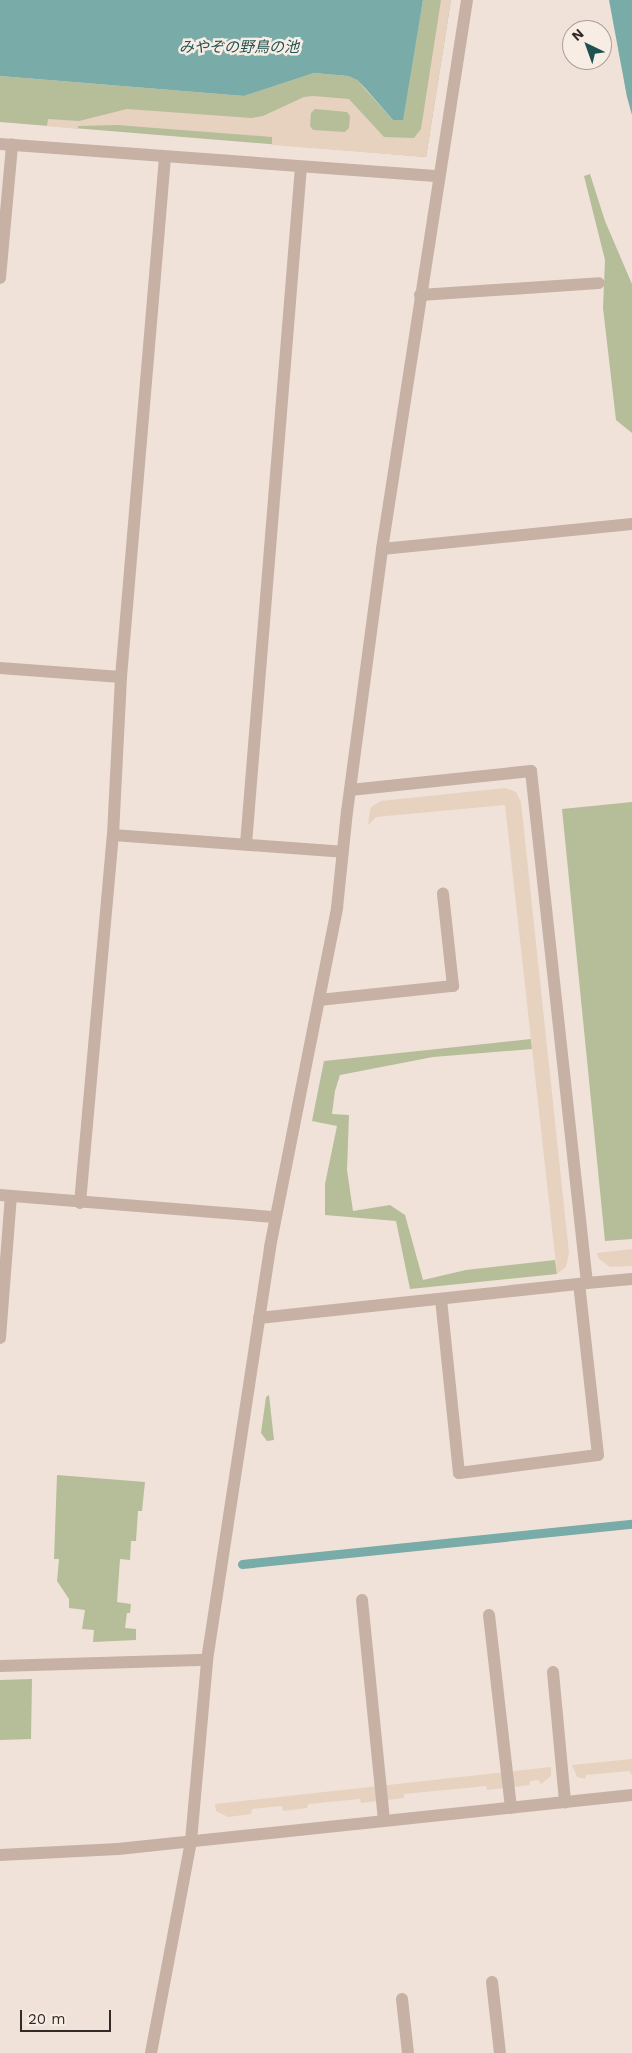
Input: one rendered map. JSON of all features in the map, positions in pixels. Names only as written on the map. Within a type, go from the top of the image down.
[{"type":"street","points":[[151,2053],[191,1841],[207,1660],[233,1478],[275,1217],[320,1000],[336,908],[382,548],[467,0]]},
{"type":"street","points":[[0,278],[6,144],[439,176]]},
{"type":"street","points":[[80,1203],[113,835],[121,677],[165,157]]},
{"type":"street","points":[[246,844],[301,166]]},
{"type":"street","points":[[420,296],[599,283]]},
{"type":"street","points":[[382,548],[632,524]]},
{"type":"street","points":[[0,668],[121,677]]},
{"type":"street","points":[[350,790],[531,771],[583,1284],[598,1456],[460,1473],[441,1299]]},
{"type":"street","points":[[113,835],[342,852]]},
{"type":"street","points":[[320,1000],[453,986],[443,894]]},
{"type":"street","points":[[0,1338],[6,1195],[80,1203],[275,1217]]},
{"type":"street","points":[[259,1318],[632,1279]]},
{"type":"street","points":[[362,1600],[384,1821]]},
{"type":"street","points":[[488,1615],[511,1808]]},
{"type":"street","points":[[0,1666],[207,1660]]},
{"type":"street","points":[[553,1672],[565,1802]]},
{"type":"street","points":[[0,1855],[118,1849],[632,1795]]},
{"type":"street","points":[[492,1982],[500,2053]]},
{"type":"street","points":[[402,1999],[408,2053]]},
{"type":"green space","points":[[423,0],[451,0],[426,157],[0,122],[0,76],[244,96],[314,73],[348,76],[357,80],[393,120],[402,120]]},
{"type":"green space","points":[[590,174],[605,221],[632,284],[632,433],[616,420],[603,308],[605,260],[584,176]]},
{"type":"green space","points":[[632,802],[632,1239],[605,1241],[562,809]]},
{"type":"green space","points":[[531,1039],[532,1049],[433,1057],[340,1075],[335,1091],[332,1114],[349,1115],[347,1170],[353,1211],[390,1205],[405,1215],[423,1280],[466,1270],[555,1260],[557,1274],[410,1289],[396,1221],[325,1215],[325,1184],[337,1126],[312,1121],[324,1061]]},
{"type":"green space","points":[[269,1395],[274,1440],[267,1441],[261,1433],[266,1397]]},
{"type":"green space","points":[[57,1475],[145,1482],[142,1511],[138,1511],[136,1541],[131,1541],[130,1560],[120,1559],[117,1602],[131,1604],[130,1613],[127,1613],[125,1628],[136,1629],[136,1640],[93,1642],[94,1630],[82,1629],[85,1610],[69,1608],[69,1599],[57,1581],[59,1559],[54,1559]]},
{"type":"green space","points":[[32,1679],[31,1739],[0,1740],[0,1680]]},
{"type":"shaded area","points":[[441,0],[451,0],[426,157],[272,145],[272,137],[117,125],[78,126],[78,129],[47,126],[48,119],[79,121],[127,109],[251,118],[263,116],[304,97],[313,96],[349,99],[384,137],[414,138],[421,129]],"holes":[[[315,109],[347,112],[350,116],[349,128],[345,132],[313,130],[310,126],[311,113]]]},
{"type":"shaded area","points":[[505,788],[516,792],[521,802],[569,1253],[566,1267],[557,1274],[505,805],[376,817],[368,825],[372,806],[381,801]]},
{"type":"shaded area","points":[[632,1249],[632,1266],[610,1267],[599,1259],[597,1253]]},
{"type":"shaded area","points":[[632,1759],[632,1775],[629,1771],[586,1775],[585,1779],[577,1777],[572,1765]]},
{"type":"shaded area","points":[[551,1767],[551,1776],[541,1784],[538,1780],[530,1781],[530,1785],[487,1790],[486,1786],[404,1794],[404,1798],[361,1803],[360,1799],[308,1804],[307,1808],[283,1811],[282,1806],[252,1809],[251,1814],[228,1817],[216,1811],[215,1804]]},
{"type":"water","name":"みやぞの野鳥の池","points":[[0,0],[423,0],[403,120],[393,120],[357,80],[348,76],[314,73],[244,96],[0,76]]},
{"type":"water","points":[[609,0],[632,0],[632,115],[627,97]]},
{"type":"waterway","points":[[242,1564],[632,1524]]}]
